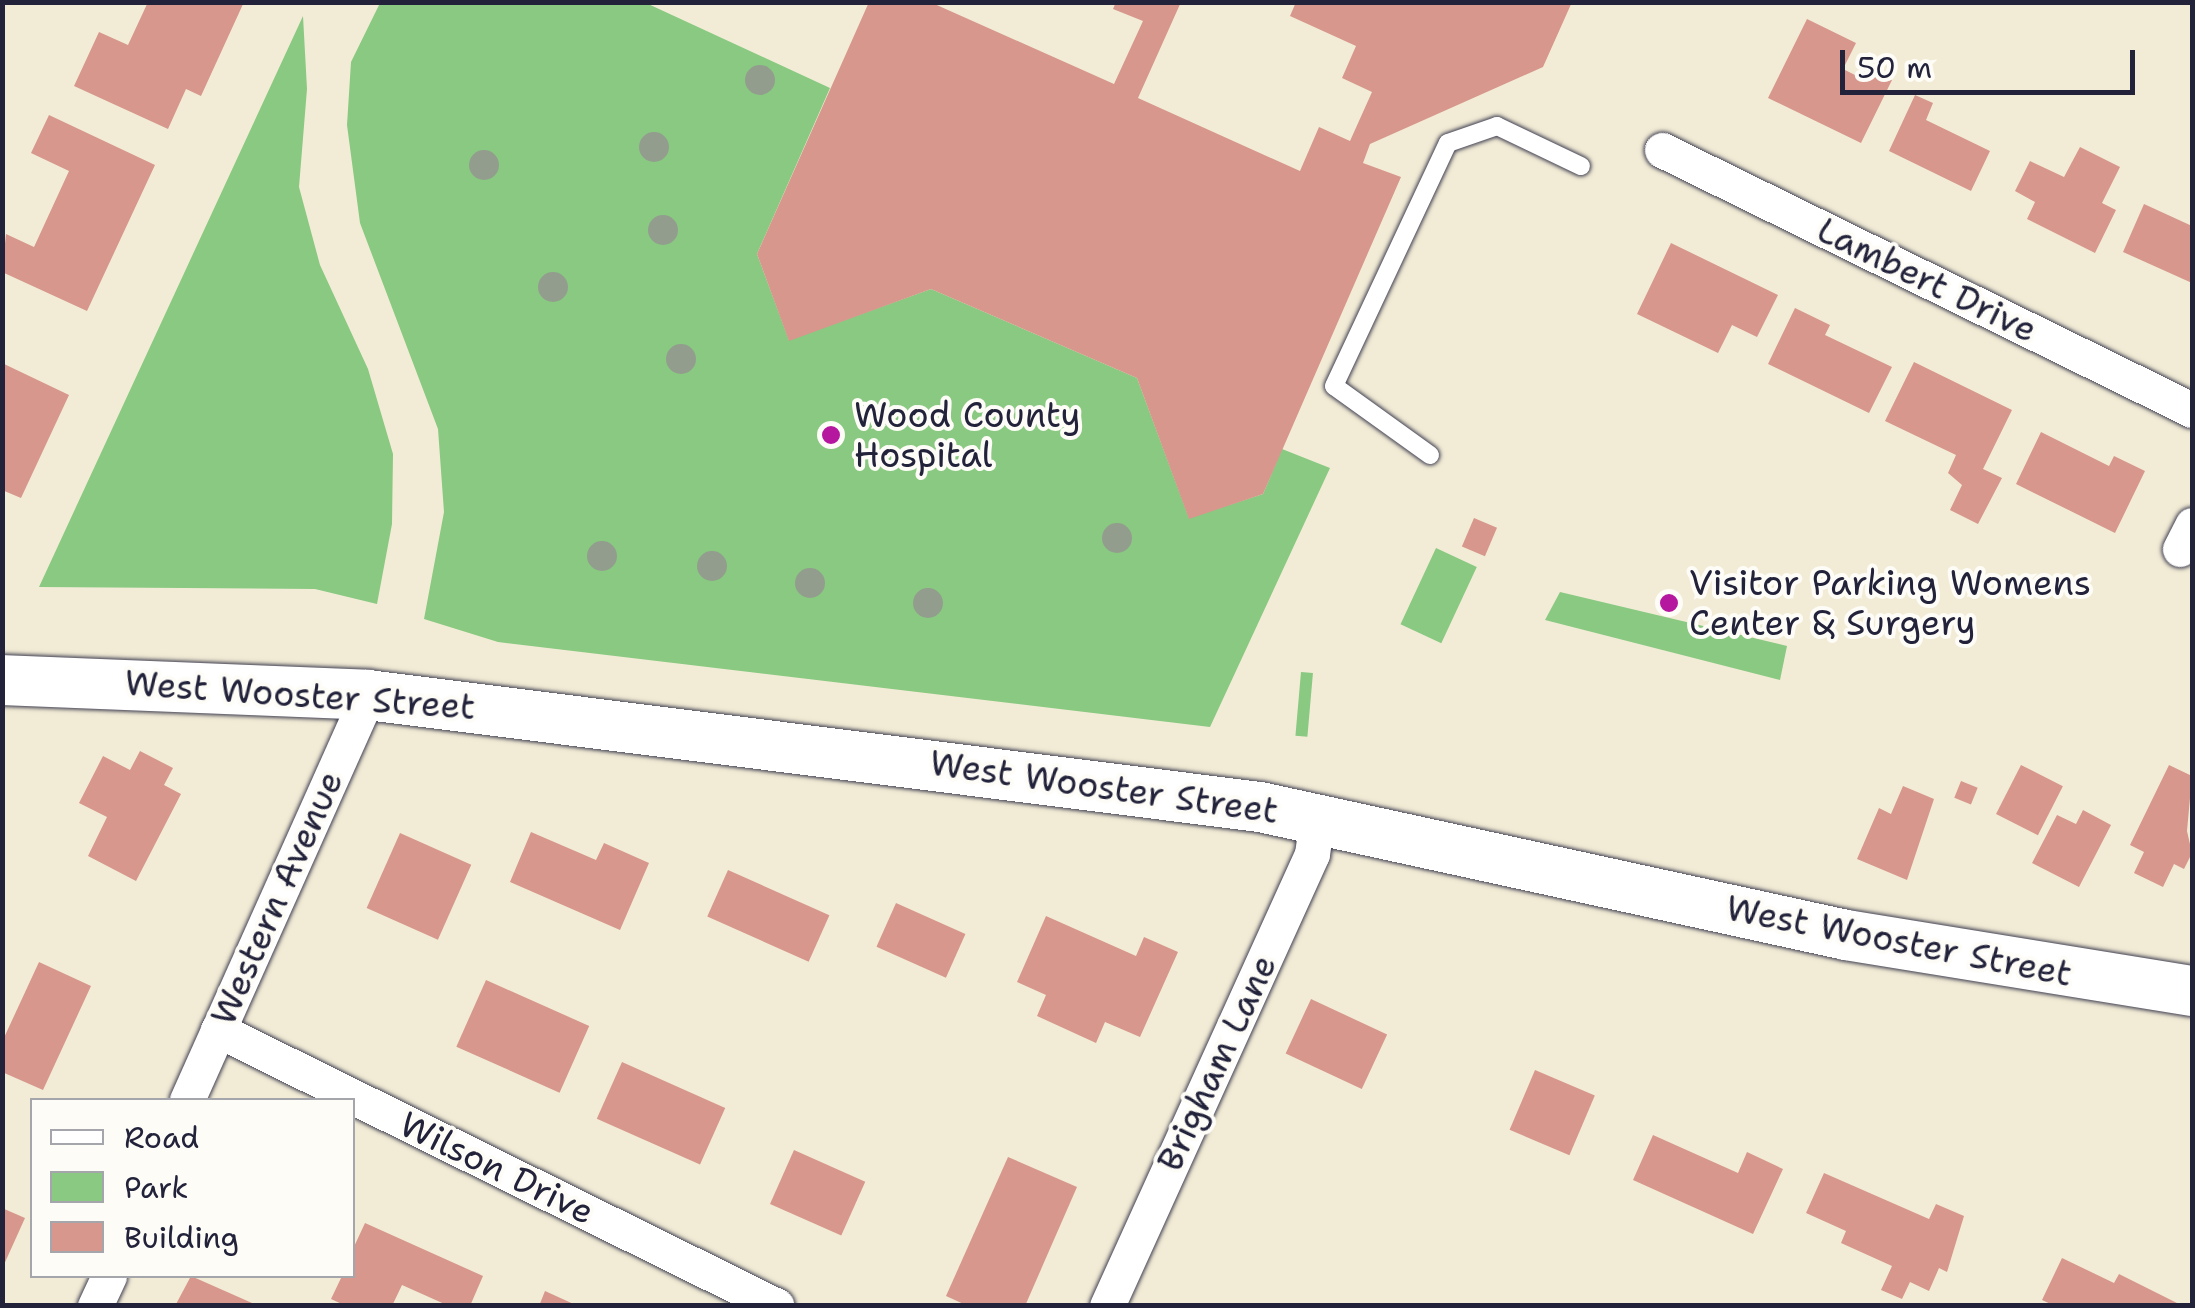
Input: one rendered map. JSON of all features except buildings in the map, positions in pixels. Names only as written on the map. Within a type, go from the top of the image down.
[{"type":"main road","name":"West Wooster Street","points":[[2,680],[368,694],[1317,817],[1846,934],[2192,991]]},
{"type":"street","name":"Lambert Drive","points":[[1662,150],[2192,410]]},
{"type":"street","name":"Western Avenue","points":[[188,1098],[368,694]]},
{"type":"street","name":"Brigham Lane","points":[[1106,1306],[1312,854],[1317,817]]},
{"type":"street","name":"Wilson Drive","points":[[218,1030],[777,1306]]},
{"type":"street","points":[[96,1306],[108,1278]]},
{"type":"lane","points":[[1430,455],[1334,386],[1448,143],[1497,126],[1582,166]]},
{"type":"green space","points":[[380,3],[646,3],[830,88],[757,254],[789,340],[931,289],[1137,378],[1189,518],[1263,494],[1282,449],[1330,468],[1210,727],[498,642],[424,619],[444,512],[438,429],[360,223],[347,125],[351,62]]},
{"type":"green space","points":[[303,16],[307,89],[299,187],[320,265],[368,369],[393,454],[392,524],[377,604],[315,589],[39,587]]},
{"type":"green space","points":[[1436,548],[1477,567],[1441,643],[1401,624]]},
{"type":"green space","points":[[1560,592],[1787,646],[1780,680],[1545,620]]},
{"type":"green space","points":[[1301,672],[1313,673],[1307,737],[1295,736]]},
{"type":"place","name":"Wood County Hospital","points":[[831,435]]},
{"type":"place","name":"Visitor Parking Womens Center & Surgery","points":[[1669,603]]}]
